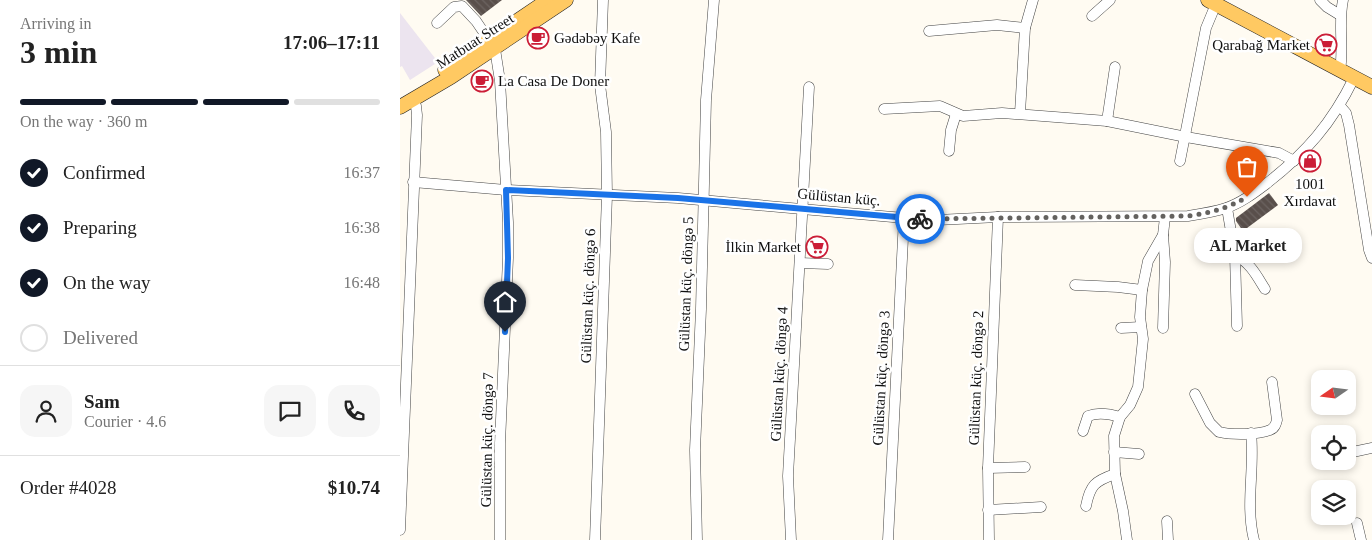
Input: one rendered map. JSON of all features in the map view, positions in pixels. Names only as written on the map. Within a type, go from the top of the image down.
[{"type":"main road","name":"Matbuat Street","points":[[400,107],[407,96],[447,69],[492,44],[547,3],[566,0]]},
{"type":"main road","points":[[1212,2],[1372,87]]},
{"type":"street","name":"Gülüstan küç. döngə 6","points":[[595,540],[607,195],[606,132],[600,85],[603,0]]},
{"type":"street","name":"Gülüstan küç. döngə 5","points":[[697,540],[695,450],[706,100],[714,0]]},
{"type":"street","points":[[1020,113],[1025,28],[1034,0]]},
{"type":"street","points":[[1092,16],[1110,0]]},
{"type":"street","points":[[1320,0],[1340,15]]},
{"type":"street","points":[[1340,70],[1343,51],[1340,15],[1342,0]]},
{"type":"street","points":[[1180,161],[1212,2]]},
{"type":"street","points":[[437,23],[454,7],[462,6],[476,21],[492,44]]},
{"type":"street","points":[[929,31],[997,25],[1025,28]]},
{"type":"street","name":"Gülüstan küç. döngə 7","points":[[492,44],[500,81],[508,258],[500,442],[500,540]]},
{"type":"street","points":[[1107,121],[1114,67]]},
{"type":"street","name":"Gülüstan küç.","points":[[413,182],[506,190],[704,200],[937,220],[998,217],[1165,217],[1207,213],[1227,208],[1256,191],[1294,161],[1316,138],[1340,106],[1354,78]]},
{"type":"street","name":"Gülüstan küç. döngə 4","points":[[791,540],[788,476],[809,87]]},
{"type":"street","points":[[400,530],[417,115],[416,106],[407,96]]},
{"type":"street","points":[[884,108],[940,106],[956,114],[970,116],[1002,112],[1107,121],[1279,153],[1294,161]]},
{"type":"street","points":[[1340,106],[1346,113],[1350,125],[1368,250],[1372,258]]},
{"type":"street","points":[[949,151],[951,130],[956,114]]},
{"type":"street","points":[[1227,208],[1235,255],[1237,326]]},
{"type":"street","name":"Gülüstan küç. döngə 2","points":[[989,540],[988,468],[998,217]]},
{"type":"street","points":[[1163,328],[1166,262],[1163,235],[1165,217]]},
{"type":"street","name":"Gülüstan küç. döngə 3","points":[[888,540],[904,218]]},
{"type":"street","points":[[1127,540],[1124,511],[1115,474],[1114,436],[1120,417],[1130,405],[1138,387],[1142,345],[1140,306],[1142,290],[1148,261],[1163,235]]},
{"type":"street","points":[[1235,255],[1253,269],[1265,289]]},
{"type":"street","points":[[800,263],[828,264]]},
{"type":"street","points":[[1075,285],[1142,290]]},
{"type":"street","points":[[1121,328],[1141,327]]},
{"type":"street","points":[[1196,394],[1210,423],[1219,432],[1252,433],[1271,430],[1277,420],[1272,382]]},
{"type":"street","points":[[1083,431],[1088,416],[1094,414],[1120,417]]},
{"type":"street","points":[[1252,433],[1254,454],[1249,509],[1254,540]]},
{"type":"street","points":[[1356,451],[1372,448]]},
{"type":"street","points":[[1114,452],[1139,454]]},
{"type":"street","points":[[988,468],[1026,467]]},
{"type":"street","points":[[1086,506],[1091,487],[1115,474]]},
{"type":"street","points":[[988,510],[1041,507]]},
{"type":"street","points":[[1167,521],[1168,540]]},
{"type":"street","points":[[1357,522],[1361,540]]},
{"type":"shaded area","points":[[400,13],[438,62],[410,80],[402,66],[400,67]]},
{"type":"building","points":[[466,0],[502,0],[481,16]]},
{"type":"building","points":[[1269,193],[1278,205],[1243,231],[1236,218]]},
{"type":"way so far","points":[[920,219],[1048,216],[1188,216],[1227,208],[1247,197]]},
{"type":"place","name":"Gədəbəy Kafe","points":[[538,38]]},
{"type":"place","name":"Qarabağ Market","points":[[1326,45]]},
{"type":"place","name":"La Casa De Doner","points":[[482,81]]},
{"type":"place","name":"1001 Xırdavat","points":[[1310,161]]},
{"type":"place","name":"AL Market","points":[[1247,197]]},
{"type":"place","name":"İlkin Market","points":[[817,247]]},
{"type":"route","points":[[505,332],[508,258],[506,190],[678,198],[920,219]]}]
